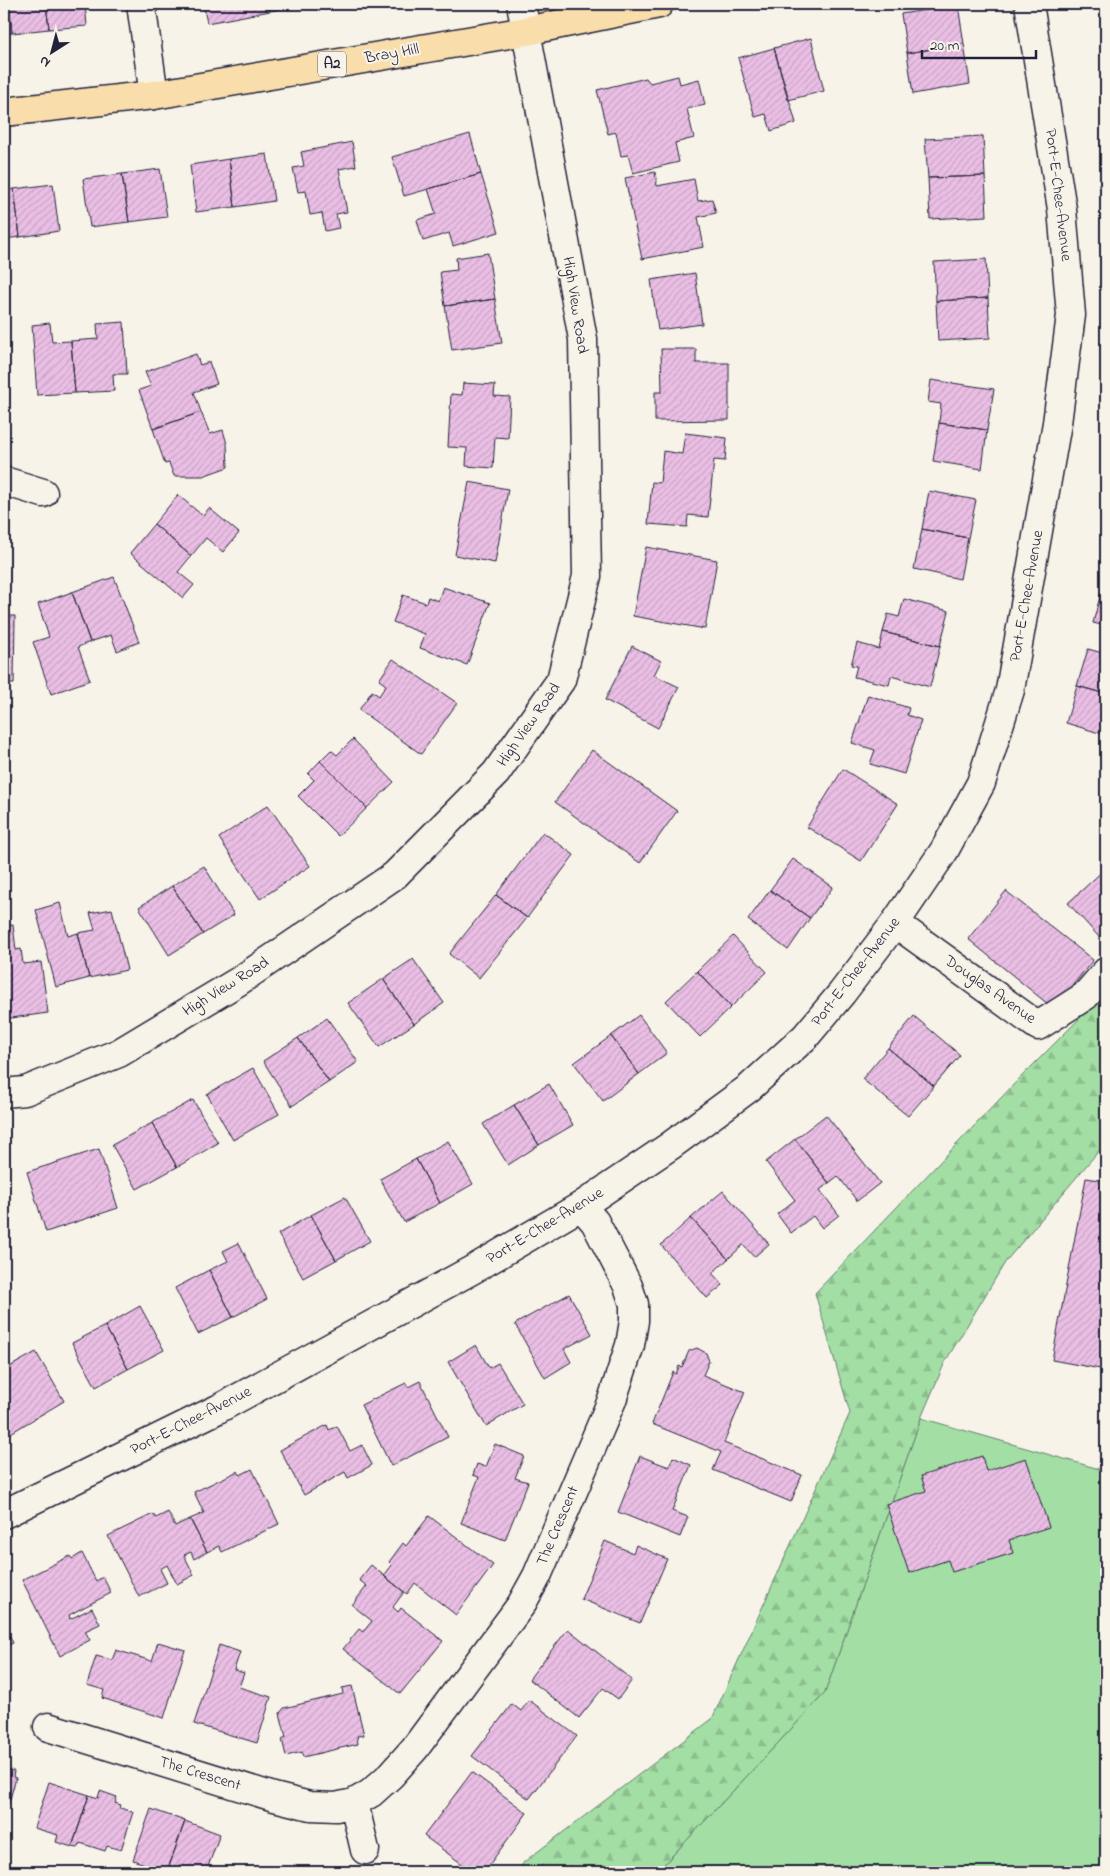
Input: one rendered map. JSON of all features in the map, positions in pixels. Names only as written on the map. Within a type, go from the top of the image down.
[{"type":"highway","name":"Bray Hill","points":[[4,112],[154,95],[526,31],[659,4]]},
{"type":"street","points":[[141,4],[154,95]]},
{"type":"street","name":"High View Road","points":[[4,1093],[25,1091],[119,1053],[239,980],[395,875],[496,773],[562,680],[587,576],[583,339],[521,4]]},
{"type":"street","name":"Port-E-Chee-Avenue","points":[[4,1514],[218,1410],[472,1270],[581,1206],[670,1146],[749,1088],[805,1037],[842,993],[895,923],[944,851],[981,783],[1010,690],[1057,423],[1071,315],[1062,209],[1029,4]]},
{"type":"street","points":[[4,481],[43,493]]},
{"type":"street","name":"Douglas Avenue","points":[[895,923],[1038,1026],[1084,996],[1106,972]]},
{"type":"street","name":"The Crescent","points":[[48,1727],[274,1797],[310,1806],[336,1807],[354,1803],[378,1787],[415,1748],[521,1605],[537,1576],[612,1400],[630,1345],[634,1321],[634,1304],[628,1286],[594,1222],[581,1206]]},
{"type":"street","points":[[354,1803],[365,1850]]},
{"type":"green space","points":[[1106,992],[1106,1144],[1006,1261],[945,1362],[921,1418],[825,1693],[657,1872],[517,1872],[524,1862],[712,1719],[850,1413],[815,1293],[1019,1079]]},
{"type":"green space","points":[[921,1418],[1106,1471],[1106,1872],[657,1872],[825,1693]]},
{"type":"building","points":[[4,4],[9,4],[12,33],[4,34]]},
{"type":"building","points":[[9,4],[46,4],[49,29],[12,33]]},
{"type":"building","points":[[46,4],[85,4],[87,26],[49,29]]},
{"type":"building","points":[[203,4],[268,4],[270,11],[207,23]]},
{"type":"building","points":[[268,4],[305,4],[270,11]]},
{"type":"building","points":[[1101,4],[1106,4],[1106,32],[1105,32]]},
{"type":"building","points":[[958,5],[964,44],[907,53],[901,14]]},
{"type":"building","points":[[811,38],[824,91],[788,100],[774,48]]},
{"type":"building","points":[[964,44],[970,84],[913,94],[907,53]]},
{"type":"building","points":[[774,48],[796,123],[771,131],[766,114],[755,117],[738,58]]},
{"type":"building","points":[[678,76],[680,84],[699,79],[705,105],[687,109],[694,138],[675,143],[679,162],[633,173],[628,155],[621,156],[616,132],[608,134],[597,90],[646,78],[650,83]]},
{"type":"building","points":[[470,134],[481,174],[404,196],[392,157]]},
{"type":"building","points":[[983,136],[985,176],[928,178],[925,139]]},
{"type":"building","points":[[352,142],[356,166],[339,169],[347,212],[336,214],[339,228],[325,231],[322,213],[310,215],[306,191],[298,192],[293,168],[304,166],[301,152]]},
{"type":"building","points":[[267,154],[274,201],[235,207],[229,159]]},
{"type":"building","points":[[229,159],[235,207],[196,212],[190,165]]},
{"type":"building","points":[[160,169],[167,217],[129,222],[122,174]]},
{"type":"building","points":[[655,172],[657,186],[694,179],[698,201],[712,199],[716,213],[698,217],[704,247],[642,259],[625,178]]},
{"type":"building","points":[[122,174],[129,222],[90,227],[83,179]]},
{"type":"building","points":[[481,174],[499,232],[453,246],[449,233],[423,241],[417,220],[436,214],[428,189]]},
{"type":"building","points":[[985,176],[987,216],[930,219],[928,178]]},
{"type":"building","points":[[53,184],[59,231],[20,237],[14,189]]},
{"type":"building","points":[[14,189],[20,237],[4,239],[4,190]]},
{"type":"building","points":[[488,253],[495,299],[445,306],[440,272],[457,270],[456,258]]},
{"type":"building","points":[[986,259],[988,298],[936,301],[934,262]]},
{"type":"building","points":[[695,273],[702,324],[658,330],[651,280]]},
{"type":"building","points":[[988,298],[990,338],[938,341],[936,301]]},
{"type":"building","points":[[495,299],[502,343],[452,350],[445,306]]},
{"type":"building","points":[[124,322],[127,374],[113,374],[114,391],[75,393],[71,341],[98,339],[97,324]]},
{"type":"building","points":[[50,323],[52,342],[71,341],[75,393],[37,395],[32,325]]},
{"type":"building","points":[[661,349],[696,349],[696,363],[729,363],[729,420],[655,421],[655,392],[662,392]]},
{"type":"building","points":[[196,354],[200,365],[209,362],[217,384],[194,392],[201,412],[153,429],[139,390],[151,386],[145,372]]},
{"type":"building","points":[[931,380],[994,389],[987,430],[939,423],[941,404],[928,402]]},
{"type":"building","points":[[463,383],[495,385],[494,396],[510,397],[508,438],[495,437],[493,468],[466,466],[467,448],[448,447],[451,394],[462,395]]},
{"type":"building","points":[[201,412],[210,434],[223,430],[227,444],[228,467],[203,476],[174,476],[169,463],[165,464],[153,429]]},
{"type":"building","points":[[939,423],[987,430],[982,469],[933,461]]},
{"type":"building","points":[[685,433],[727,438],[725,461],[714,460],[708,517],[688,515],[687,527],[648,524],[652,482],[660,483],[663,451],[682,454]]},
{"type":"building","points":[[469,482],[508,489],[495,563],[455,555]]},
{"type":"building","points":[[929,491],[976,500],[968,538],[922,529]]},
{"type":"building","points":[[178,495],[203,516],[209,508],[239,533],[223,552],[206,538],[191,556],[154,524]]},
{"type":"building","points":[[154,524],[191,556],[178,572],[194,585],[183,598],[130,553]]},
{"type":"building","points":[[922,529],[968,538],[960,579],[914,569]]},
{"type":"building","points":[[646,547],[717,560],[705,629],[633,616]]},
{"type":"building","points":[[114,577],[139,642],[117,651],[111,635],[90,642],[72,592]]},
{"type":"building","points":[[1103,585],[1106,586],[1106,626],[1093,623]]},
{"type":"building","points":[[443,587],[490,603],[467,665],[420,648],[425,634],[393,622],[403,595],[426,603],[428,597],[438,601]]},
{"type":"building","points":[[72,592],[90,642],[78,647],[90,680],[51,694],[33,642],[49,637],[38,604]]},
{"type":"building","points":[[904,599],[949,611],[940,646],[883,632],[888,614],[899,617]]},
{"type":"building","points":[[4,616],[15,616],[14,684],[4,684]]},
{"type":"building","points":[[883,632],[940,646],[930,687],[891,676],[889,685],[854,677],[857,666],[851,665],[857,643],[879,649]]},
{"type":"building","points":[[632,646],[661,661],[654,675],[679,687],[658,728],[605,700]]},
{"type":"building","points":[[1088,649],[1106,654],[1106,694],[1077,686]]},
{"type":"building","points":[[393,659],[457,703],[421,754],[359,710],[372,691],[379,696],[386,685],[379,680]]},
{"type":"building","points":[[1077,686],[1106,694],[1106,735],[1066,723]]},
{"type":"building","points":[[868,695],[909,708],[907,715],[921,720],[904,774],[870,764],[875,750],[852,743]]},
{"type":"building","points":[[353,739],[394,782],[367,808],[320,761],[331,750],[337,755]]},
{"type":"building","points":[[592,750],[677,811],[640,863],[555,802]]},
{"type":"building","points":[[320,761],[367,808],[338,836],[298,796],[314,780],[308,774]]},
{"type":"building","points":[[843,769],[898,804],[861,861],[807,827]]},
{"type":"building","points":[[268,805],[310,866],[260,899],[219,838]]},
{"type":"building","points":[[543,832],[574,855],[527,918],[496,895]]},
{"type":"building","points":[[793,859],[833,887],[810,918],[770,890]]},
{"type":"building","points":[[204,866],[234,915],[203,934],[172,886]]},
{"type":"building","points":[[1106,868],[1106,930],[1099,937],[1068,903]]},
{"type":"building","points":[[172,886],[203,934],[169,955],[139,907]]},
{"type":"building","points":[[770,890],[810,918],[788,950],[748,920]]},
{"type":"building","points":[[1006,891],[1093,960],[1054,1009],[968,939]]},
{"type":"building","points":[[496,895],[527,918],[479,978],[449,954]]},
{"type":"building","points":[[60,903],[68,936],[78,933],[89,978],[56,987],[36,910]]},
{"type":"building","points":[[112,909],[127,970],[89,978],[78,933],[95,930],[90,913]]},
{"type":"building","points":[[13,925],[16,950],[21,949],[23,964],[41,962],[48,1013],[4,1019],[4,926]]},
{"type":"building","points":[[733,936],[767,972],[731,1007],[697,971]]},
{"type":"building","points":[[413,959],[444,1003],[414,1024],[383,979]]},
{"type":"building","points":[[697,971],[731,1007],[700,1037],[666,1001]]},
{"type":"building","points":[[383,979],[414,1024],[379,1047],[348,1003]]},
{"type":"building","points":[[639,1015],[667,1053],[639,1074],[611,1036]]},
{"type":"building","points":[[914,1016],[960,1055],[934,1086],[888,1048]]},
{"type":"building","points":[[327,1018],[358,1062],[329,1082],[298,1038]]},
{"type":"building","points":[[611,1036],[639,1074],[603,1101],[574,1063]]},
{"type":"building","points":[[298,1038],[329,1082],[292,1106],[263,1061]]},
{"type":"building","points":[[888,1048],[934,1086],[908,1116],[862,1079]]},
{"type":"building","points":[[253,1068],[279,1114],[233,1140],[207,1094]]},
{"type":"building","points":[[549,1084],[573,1125],[539,1145],[514,1105]]},
{"type":"building","points":[[193,1100],[218,1143],[177,1167],[152,1123]]},
{"type":"building","points":[[514,1105],[539,1145],[508,1165],[483,1124]]},
{"type":"building","points":[[826,1115],[880,1183],[857,1201],[838,1176],[829,1183],[795,1139]]},
{"type":"building","points":[[152,1123],[177,1167],[137,1189],[112,1145]]},
{"type":"building","points":[[795,1139],[829,1183],[820,1190],[839,1215],[822,1228],[813,1216],[791,1233],[777,1214],[795,1200],[766,1162]]},
{"type":"building","points":[[448,1141],[473,1184],[440,1203],[416,1159]]},
{"type":"building","points":[[99,1149],[118,1208],[46,1232],[27,1172]]},
{"type":"building","points":[[416,1159],[440,1203],[404,1222],[380,1179]]},
{"type":"building","points":[[1086,1178],[1106,1181],[1106,1370],[1052,1360]]},
{"type":"building","points":[[723,1191],[769,1244],[754,1257],[743,1245],[728,1259],[691,1218]]},
{"type":"building","points":[[345,1197],[370,1241],[336,1260],[311,1215]]},
{"type":"building","points":[[311,1215],[336,1260],[303,1278],[278,1234]]},
{"type":"building","points":[[691,1218],[728,1259],[712,1273],[723,1285],[707,1298],[661,1245]]},
{"type":"building","points":[[239,1243],[267,1299],[233,1317],[209,1270],[228,1261],[223,1251]]},
{"type":"building","points":[[209,1270],[233,1317],[198,1334],[175,1288]]},
{"type":"building","points":[[569,1294],[592,1334],[564,1349],[571,1362],[545,1378],[515,1324]]},
{"type":"building","points":[[140,1306],[164,1350],[128,1369],[105,1326]]},
{"type":"building","points":[[105,1326],[128,1369],[96,1387],[72,1343]]},
{"type":"building","points":[[476,1345],[489,1368],[498,1363],[523,1404],[486,1426],[448,1362]]},
{"type":"building","points":[[697,1348],[706,1353],[709,1361],[703,1375],[745,1392],[724,1443],[802,1475],[791,1502],[713,1470],[721,1452],[652,1424],[673,1372],[676,1374],[679,1366],[682,1367],[689,1351]]},
{"type":"building","points":[[36,1352],[64,1401],[4,1437],[4,1370]]},
{"type":"building","points":[[420,1381],[448,1437],[391,1466],[361,1405],[406,1383],[408,1387]]},
{"type":"building","points":[[327,1425],[329,1430],[337,1426],[350,1451],[362,1445],[372,1465],[348,1478],[345,1472],[304,1495],[280,1450]]},
{"type":"building","points":[[495,1444],[524,1456],[515,1478],[528,1482],[505,1540],[461,1523],[479,1477],[473,1475],[477,1464],[486,1467]]},
{"type":"building","points":[[640,1456],[669,1467],[673,1457],[691,1465],[672,1511],[688,1517],[680,1537],[618,1512]]},
{"type":"building","points":[[982,1456],[986,1471],[1026,1458],[1049,1527],[1009,1540],[1013,1553],[952,1572],[948,1560],[909,1573],[886,1504],[926,1491],[921,1476]]},
{"type":"building","points":[[252,1469],[279,1524],[222,1552],[219,1546],[207,1552],[190,1519],[204,1513],[194,1492],[238,1471],[240,1475]]},
{"type":"building","points":[[168,1512],[175,1526],[190,1519],[207,1552],[194,1559],[191,1552],[184,1555],[194,1575],[177,1584],[167,1565],[160,1569],[167,1583],[139,1597],[108,1536],[153,1514],[156,1518]]},
{"type":"building","points":[[429,1516],[493,1565],[456,1615],[415,1583],[407,1594],[384,1576],[392,1565],[389,1562],[403,1543],[406,1546]]},
{"type":"building","points":[[605,1541],[633,1553],[636,1545],[667,1559],[640,1623],[581,1599]]},
{"type":"building","points":[[82,1553],[96,1581],[103,1577],[111,1593],[69,1615],[70,1619],[92,1608],[100,1624],[85,1631],[90,1640],[60,1656],[22,1580],[70,1556],[72,1559]]},
{"type":"building","points":[[371,1565],[404,1592],[393,1607],[398,1612],[401,1608],[443,1641],[400,1694],[343,1649],[359,1629],[363,1632],[372,1621],[352,1605],[367,1586],[359,1580]]},
{"type":"building","points":[[6,1628],[13,1643],[4,1647],[4,1629]]},
{"type":"building","points":[[568,1629],[632,1680],[618,1699],[603,1688],[579,1718],[529,1679]]},
{"type":"building","points":[[158,1642],[185,1650],[164,1718],[102,1698],[104,1690],[87,1685],[96,1656],[112,1660],[116,1650],[152,1661]]},
{"type":"building","points":[[219,1645],[240,1652],[234,1670],[244,1673],[239,1687],[271,1697],[257,1743],[194,1724]]},
{"type":"building","points":[[352,1686],[364,1735],[357,1736],[358,1744],[303,1757],[302,1752],[286,1756],[282,1739],[286,1737],[280,1713],[284,1708],[343,1694],[342,1688]]},
{"type":"building","points":[[529,1700],[577,1736],[529,1799],[472,1756],[512,1704],[521,1711]]},
{"type":"building","points":[[4,1768],[14,1771],[13,1777],[16,1778],[4,1820]]},
{"type":"building","points":[[472,1772],[527,1813],[484,1872],[473,1872],[424,1836]]},
{"type":"building","points":[[49,1782],[89,1795],[72,1847],[56,1842],[58,1835],[34,1828]]},
{"type":"building","points":[[100,1791],[117,1797],[115,1803],[121,1805],[120,1808],[133,1812],[121,1850],[107,1846],[105,1851],[80,1843],[78,1848],[72,1847],[89,1795],[98,1798]]},
{"type":"building","points":[[151,1809],[185,1821],[167,1872],[133,1860]]},
{"type":"building","points":[[185,1821],[220,1834],[206,1872],[167,1872]]}]
